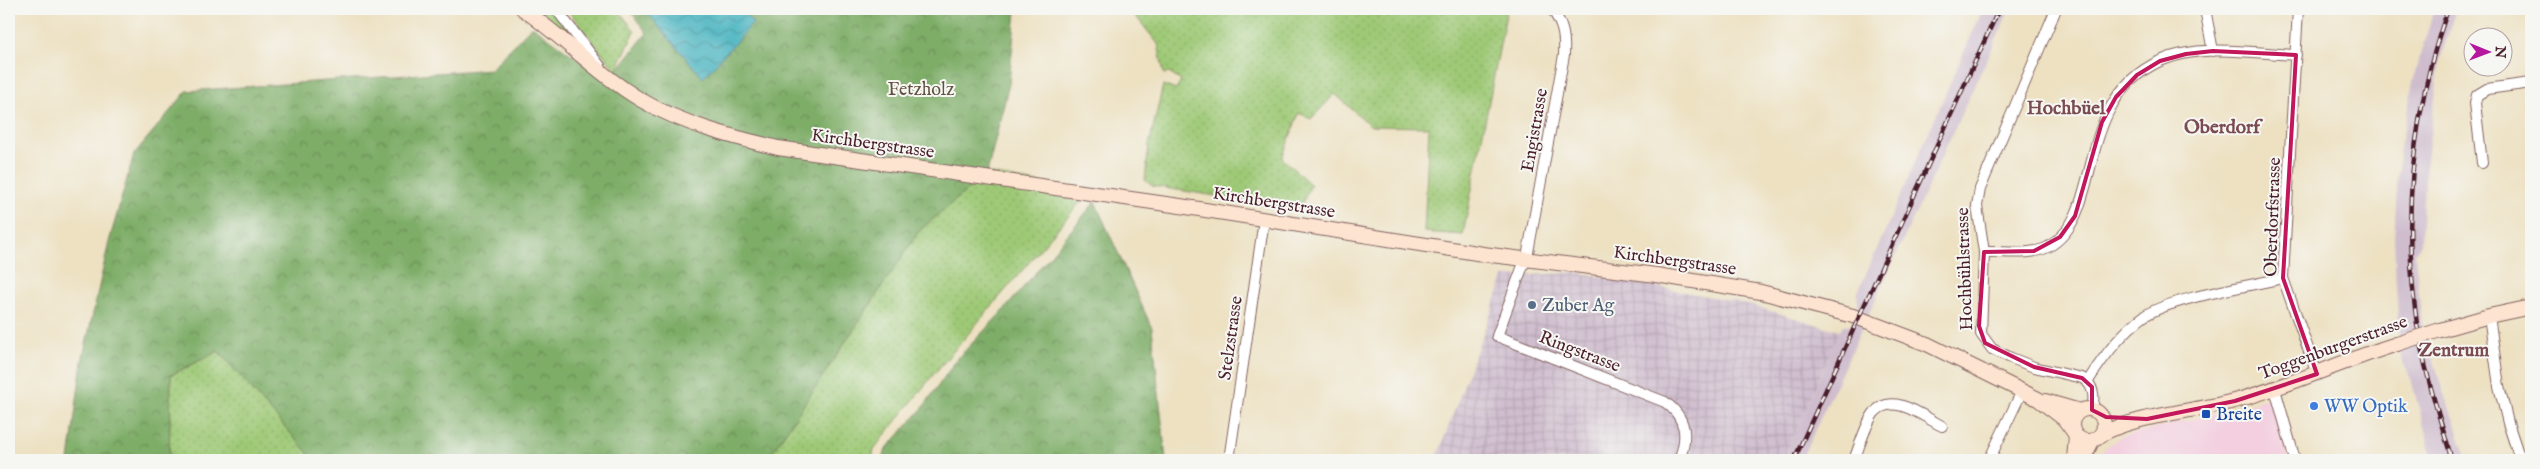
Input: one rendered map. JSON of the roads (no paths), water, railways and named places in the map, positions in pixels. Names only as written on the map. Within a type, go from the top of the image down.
[{"type":"main road","name":"Kirchbergstrasse","points":[[523,9],[641,99],[666,112],[722,133],[778,148],[1526,260],[1726,285],[1853,316],[1898,332],[1958,359],[2038,399],[2064,419],[2075,434]]},
{"type":"main road","name":"Toggenburgerstrasse","points":[[2096,438],[2108,430],[2147,419],[2207,408],[2275,389],[2440,330],[2489,316],[2531,307]]},
{"type":"main road","name":"Kirchbergstrasse","points":[[2038,399],[2091,412]]},
{"type":"main road","name":"Toggenburgerstrasse","points":[[2091,412],[2147,419]]},
{"type":"main road","points":[[2074,460],[2075,434],[2072,422],[2091,412],[2104,425],[2083,460]]},
{"type":"main road","points":[[2075,434],[2083,441],[2096,438]]},
{"type":"street","points":[[556,9],[604,72]]},
{"type":"street","name":"Engistrasse","points":[[1526,260],[1564,55],[1565,35],[1561,22],[1552,9]]},
{"type":"street","name":"Hochbühlstrasse","points":[[2056,9],[1980,189],[1977,206],[1984,252],[1979,326],[1986,343],[2011,358],[2034,367],[2082,378],[2088,382]]},
{"type":"street","points":[[2205,9],[2213,51]]},
{"type":"street","name":"Oberdorfstrasse","points":[[2298,9],[2284,278],[2317,374]]},
{"type":"street","points":[[1984,252],[2034,251],[2048,247],[2060,237],[2075,216],[2102,122],[2116,97],[2137,76],[2160,61],[2186,54],[2213,51],[2296,56]]},
{"type":"street","points":[[2482,163],[2475,103],[2477,95],[2486,89],[2531,84]]},
{"type":"street","name":"Stelzstrasse","points":[[1229,460],[1264,220]]},
{"type":"street","name":"Ringstrasse","points":[[1526,260],[1497,336],[1666,402],[1675,409],[1685,428],[1686,443],[1679,460]]},
{"type":"street","points":[[2091,412],[2094,394],[2088,382],[2121,337],[2144,316],[2161,307],[2186,300],[2284,278]]},
{"type":"street","points":[[2489,316],[2499,386],[2508,422],[2518,452],[2523,458],[2531,459]]},
{"type":"street","points":[[2275,389],[2295,460]]},
{"type":"street","points":[[1988,460],[2022,391]]},
{"type":"street","points":[[1854,460],[1874,413],[1887,404],[1902,405],[1942,426]]},
{"type":"water","points":[[644,9],[740,9],[753,23],[703,78]]},
{"type":"railway","points":[[1794,460],[1999,9]]},
{"type":"railway","points":[[2448,9],[2436,47],[2418,125],[2413,165],[2410,244],[2420,341],[2432,393],[2452,460]]},
{"type":"place","name":"Zuber Ag","points":[[1532,305]]},
{"type":"place","name":"WW Optik","points":[[2314,406]]},
{"type":"place","name":"Breite","points":[[2206,414]]},
{"type":"district","name":"Hochbüel","points":[[2066,107]]},
{"type":"district","name":"Oberdorf","points":[[2222,126]]},
{"type":"district","name":"Zentrum","points":[[2454,349]]},
{"type":"park label","name":"Fetzholz","points":[[921,89]]}]
